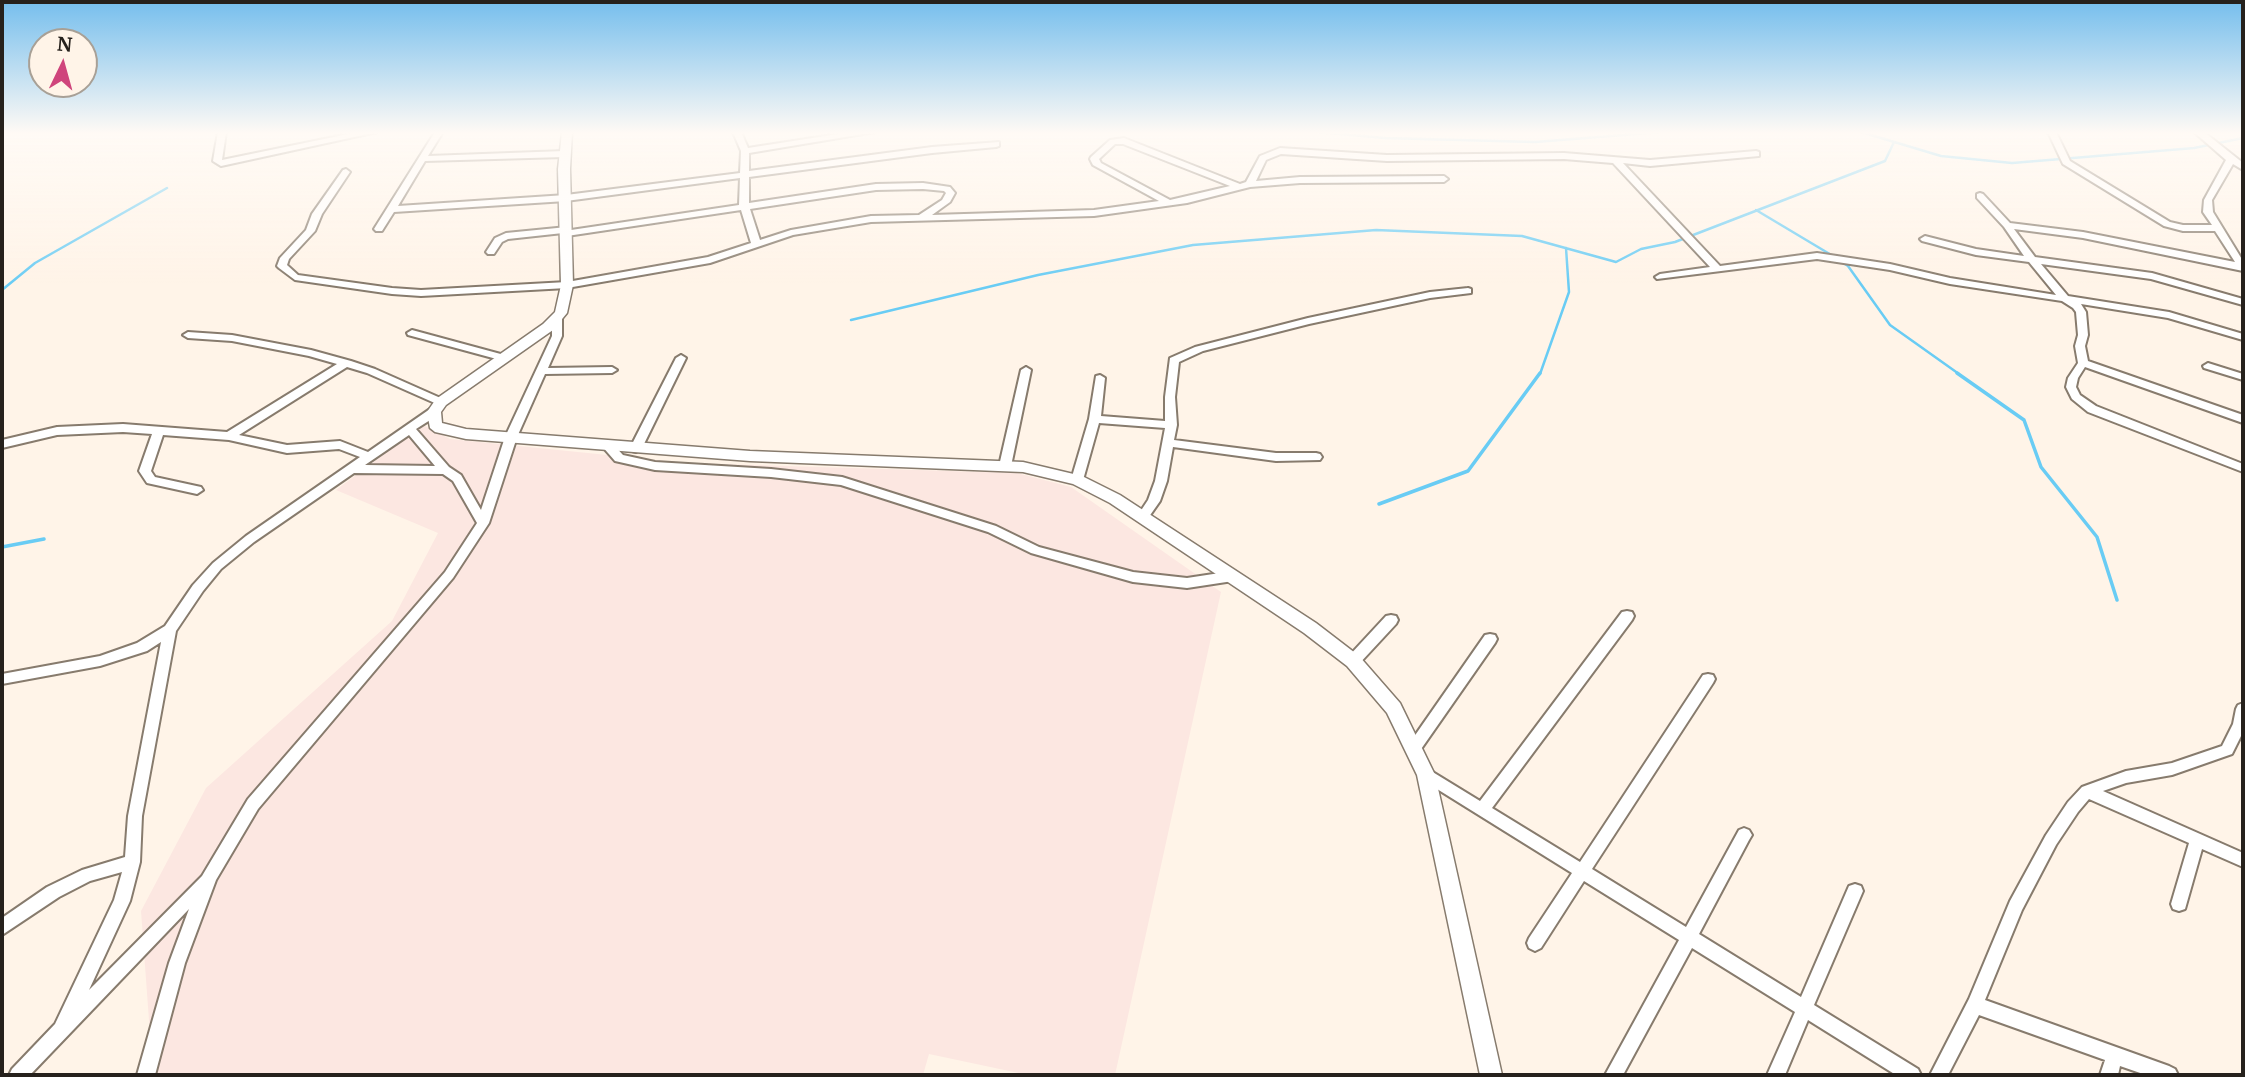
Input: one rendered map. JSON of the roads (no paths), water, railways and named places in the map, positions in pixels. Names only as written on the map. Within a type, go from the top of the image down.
[{"type":"street","points":[[339,182],[317,214],[310,231],[285,258],[282,266],[295,277],[372,289],[421,293],[566,285],[710,260],[791,233],[872,219],[1094,214],[1170,203],[1250,184],[1272,182]]},
{"type":"street","points":[[379,229],[410,182]]},
{"type":"street","points":[[146,1075],[177,963],[209,877],[253,804],[449,575],[483,523],[511,437],[557,336],[557,319],[565,303],[565,182]]},
{"type":"street","points":[[394,209],[566,198],[693,182]]},
{"type":"street","points":[[744,182],[744,205],[756,244]]},
{"type":"street","points":[[1130,182],[1170,203]]},
{"type":"street","points":[[1225,182],[1237,187]]},
{"type":"street","points":[[1636,182],[1717,269]]},
{"type":"street","points":[[2099,182],[2167,224],[2183,228],[2217,228]]},
{"type":"street","points":[[2218,182],[2208,200],[2208,212],[2243,268]]},
{"type":"street","points":[[491,252],[498,240],[506,236],[567,232],[744,205],[897,186],[939,187],[951,193],[946,202],[920,217]]},
{"type":"street","points":[[1980,196],[2007,225],[2031,259],[2066,300],[2077,306],[2081,312],[2083,335],[2080,346],[2083,363],[2073,378],[2071,387],[2076,397],[2092,409],[2243,468]]},
{"type":"street","points":[[2007,225],[2083,235],[2243,268]]},
{"type":"street","points":[[1925,239],[1954,248],[2152,276],[2243,302]]},
{"type":"street","points":[[1660,278],[1817,256],[2066,300],[2169,315],[2243,337]]},
{"type":"street","points":[[1142,518],[1154,501],[1161,481],[1171,425],[1174,360],[1183,355],[1365,308],[1468,291]]},
{"type":"street","points":[[62,1029],[121,901],[132,862],[135,816],[170,630],[198,588],[217,566],[250,539],[409,428],[557,319]]},
{"type":"street","points":[[412,333],[504,358]]},
{"type":"street","points":[[188,335],[275,345],[348,363],[437,407]]},
{"type":"street","points":[[636,448],[681,358]]},
{"type":"street","points":[[229,436],[317,379],[348,363]]},
{"type":"street","points":[[2083,363],[2243,419]]},
{"type":"street","points":[[2208,366],[2243,377]]},
{"type":"street","points":[[541,371],[612,370]]},
{"type":"street","points":[[1005,466],[1026,370]]},
{"type":"street","points":[[1077,480],[1095,419],[1100,378]]},
{"type":"street","points":[[437,407],[435,425],[440,429],[466,434],[750,456],[1005,466],[1040,470],[1077,480],[1115,499],[1233,576],[1353,661],[1394,708],[1426,775],[1491,1075]]},
{"type":"street","points":[[1095,419],[1171,425]]},
{"type":"street","points":[[409,428],[444,470],[457,478],[465,488],[483,523]]},
{"type":"street","points":[[2,444],[78,429],[159,430],[229,436],[287,449],[340,445],[368,456]]},
{"type":"street","points":[[159,430],[145,471],[151,480],[197,490]]},
{"type":"street","points":[[1168,443],[1276,457],[1316,457]]},
{"type":"street","points":[[607,445],[619,458],[647,465],[842,481],[992,529],[1034,550],[1133,577],[1187,583],[1233,576]]},
{"type":"street","points":[[350,469],[444,470]]},
{"type":"street","points":[[1483,809],[1627,616]]},
{"type":"street","points":[[1353,661],[1391,620]]},
{"type":"street","points":[[2,679],[100,661],[142,647],[170,630]]},
{"type":"street","points":[[1415,748],[1490,639]]},
{"type":"street","points":[[1535,943],[1708,678]]},
{"type":"street","points":[[1939,1075],[1975,1005],[2016,906],[2051,840],[2087,791],[2126,777],[2172,769],[2227,750],[2240,724],[2243,709]]},
{"type":"street","points":[[1426,775],[1912,1075]]},
{"type":"street","points":[[2087,791],[2243,860]]},
{"type":"street","points":[[1614,1075],[1744,835]]},
{"type":"street","points":[[2179,904],[2197,841]]},
{"type":"street","points":[[2,927],[53,892],[88,875],[132,862]]},
{"type":"street","points":[[18,1075],[209,877]]},
{"type":"street","points":[[1776,1075],[1855,891]]},
{"type":"street","points":[[1975,1005],[2169,1075]]},
{"type":"street","points":[[2109,1075],[2115,1055]]},
{"type":"waterway","points":[[1757,210],[1830,182]]},
{"type":"waterway","points":[[2,290],[35,263],[167,188]]},
{"type":"waterway","points":[[1566,248],[1616,262],[1641,249],[1675,242],[1757,210]]},
{"type":"waterway","points":[[1757,210],[1833,256]]},
{"type":"waterway","points":[[851,320],[1038,275],[1193,245],[1376,230],[1522,236],[1566,248]]},
{"type":"waterway","points":[[1540,374],[1569,292],[1566,248]]},
{"type":"waterway","points":[[1842,262],[1848,266],[1890,325],[1959,374]]},
{"type":"waterway","points":[[1379,504],[1468,471],[1540,373]]},
{"type":"waterway","points":[[1957,373],[2024,420],[2041,467],[2097,537],[2117,600]]},
{"type":"waterway","points":[[2,547],[44,539]]}]
